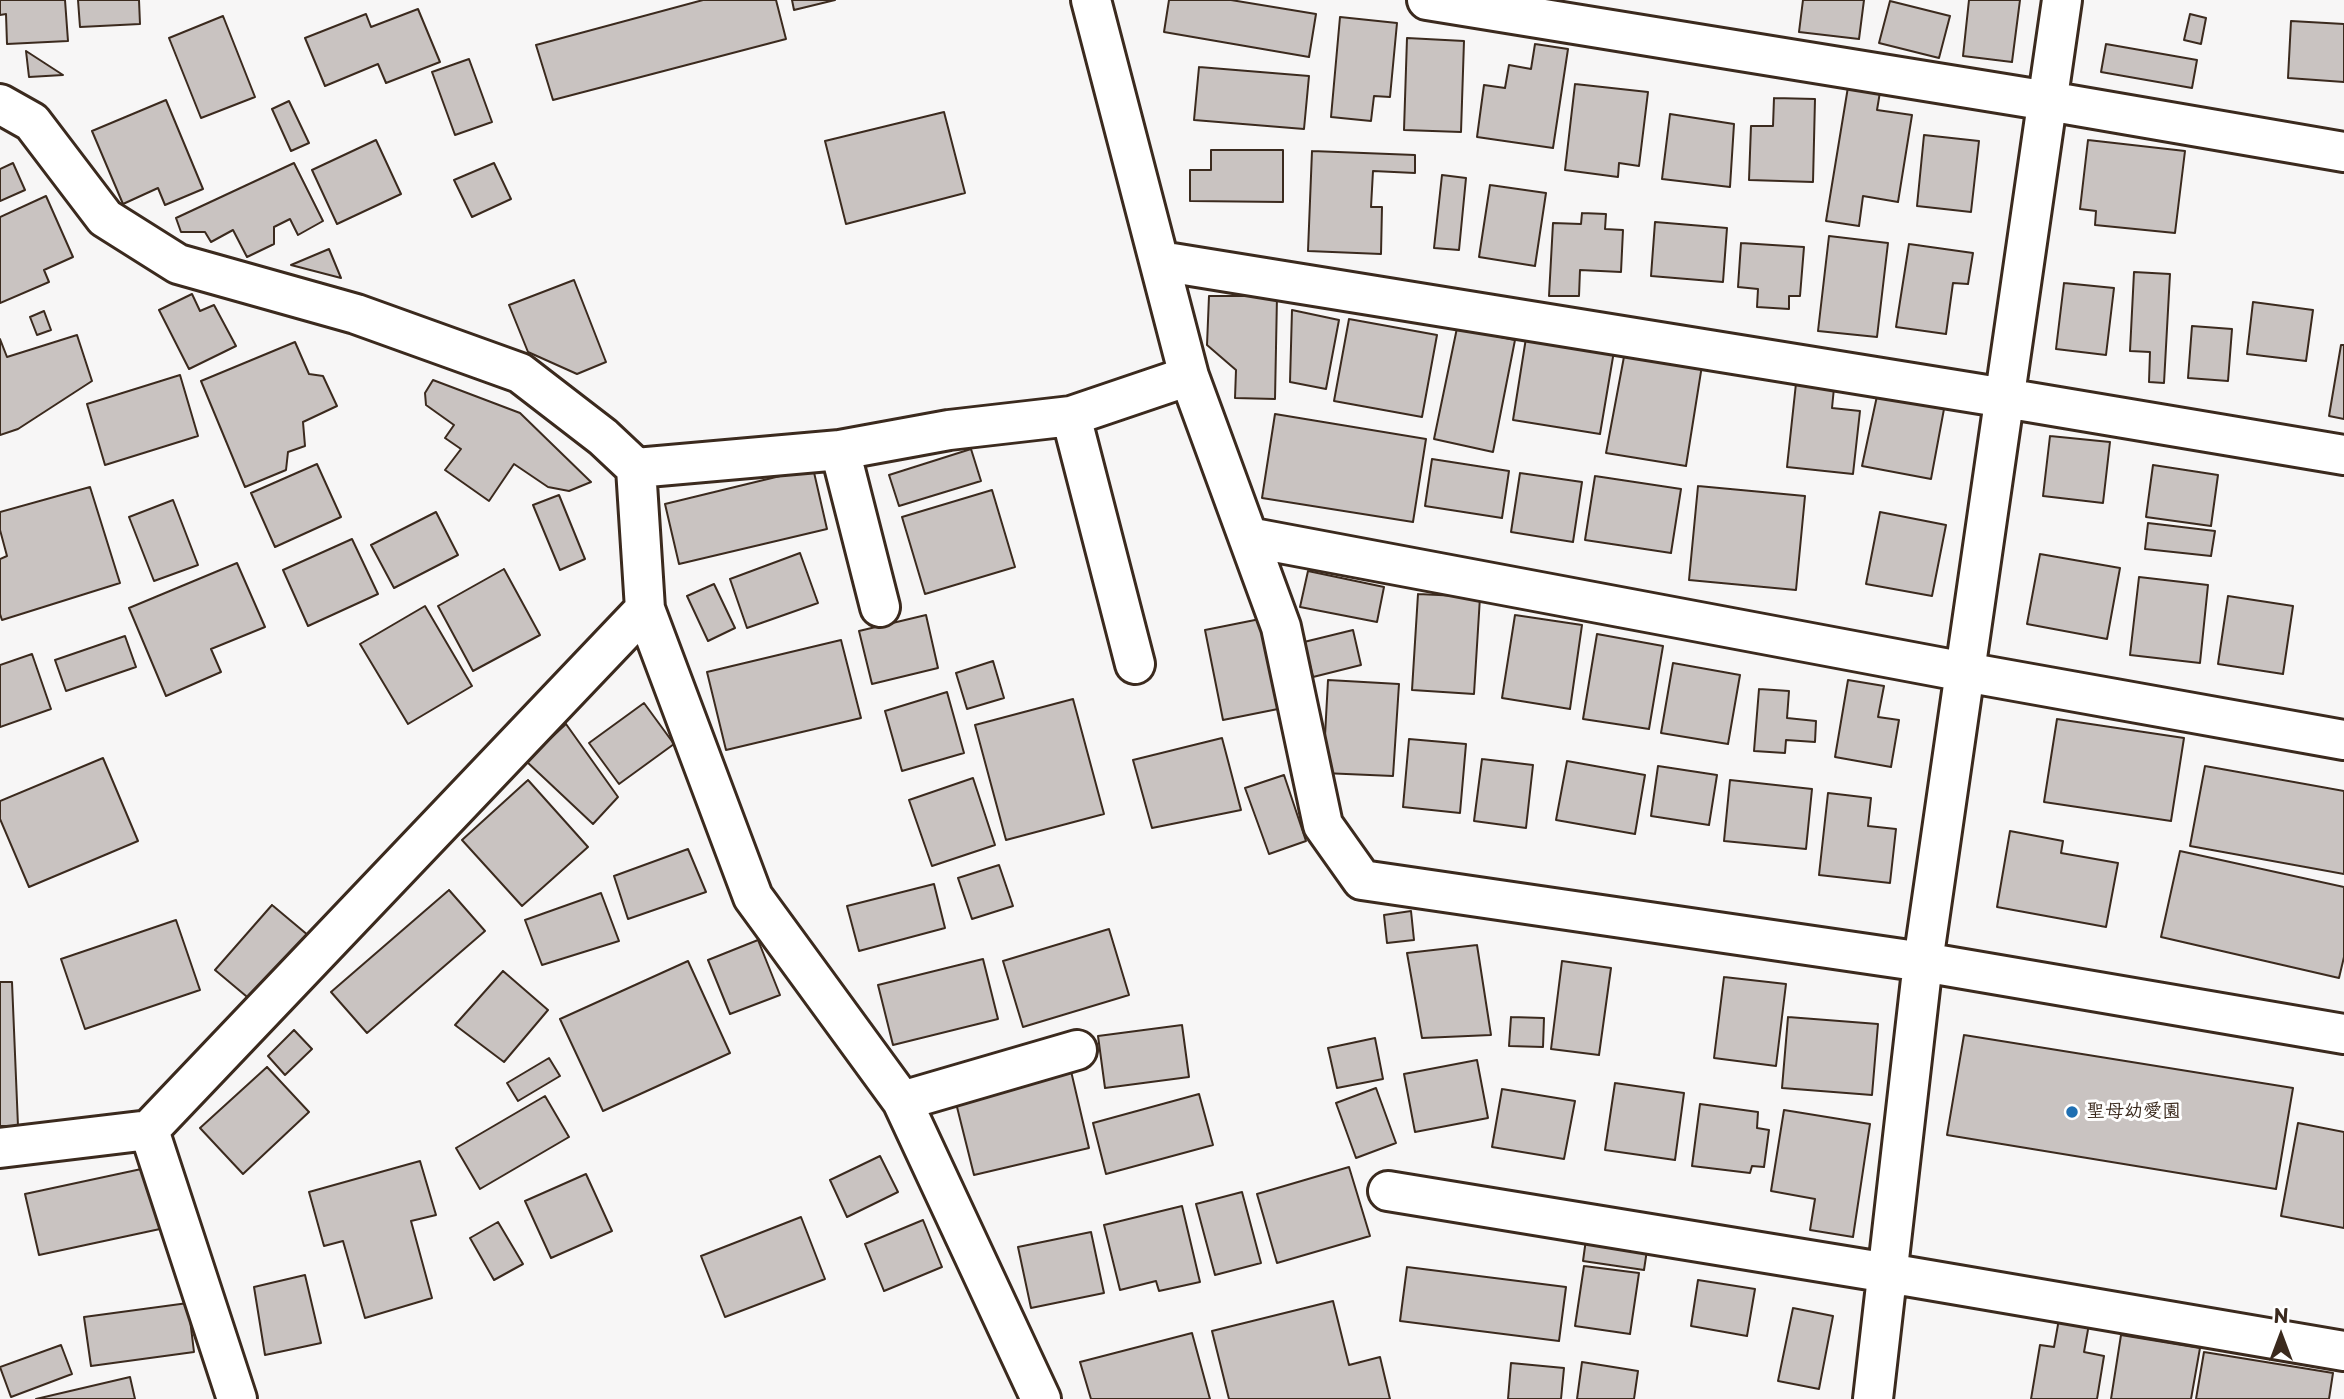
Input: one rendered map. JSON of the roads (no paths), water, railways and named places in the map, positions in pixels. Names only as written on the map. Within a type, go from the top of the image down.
[{"type":"street","points":[[1091,0],[1189,376],[1281,627],[1323,825],[1362,880],[1923,962],[2344,1034]]},
{"type":"street","points":[[1427,0],[2344,152]]},
{"type":"street","points":[[1873,1399],[1923,962],[2062,0]]},
{"type":"street","points":[[0,104],[32,122],[105,218],[178,264],[356,314],[520,373],[603,437],[636,468],[645,609],[752,897],[902,1101],[1041,1399]]},
{"type":"street","points":[[1160,261],[2344,455]]},
{"type":"street","points":[[636,468],[840,450],[949,430],[1071,416],[1189,376]]},
{"type":"street","points":[[1071,416],[1135,664]]},
{"type":"street","points":[[840,450],[880,607]]},
{"type":"street","points":[[1248,537],[2344,740]]},
{"type":"street","points":[[0,1148],[149,1130],[645,609]]},
{"type":"street","points":[[902,1101],[1077,1050]]},
{"type":"street","points":[[149,1130],[237,1399]]},
{"type":"street","points":[[1388,1192],[1888,1273],[2344,1351]]},
{"type":"place","name":"聖母幼愛園","points":[[2072,1112]]}]
